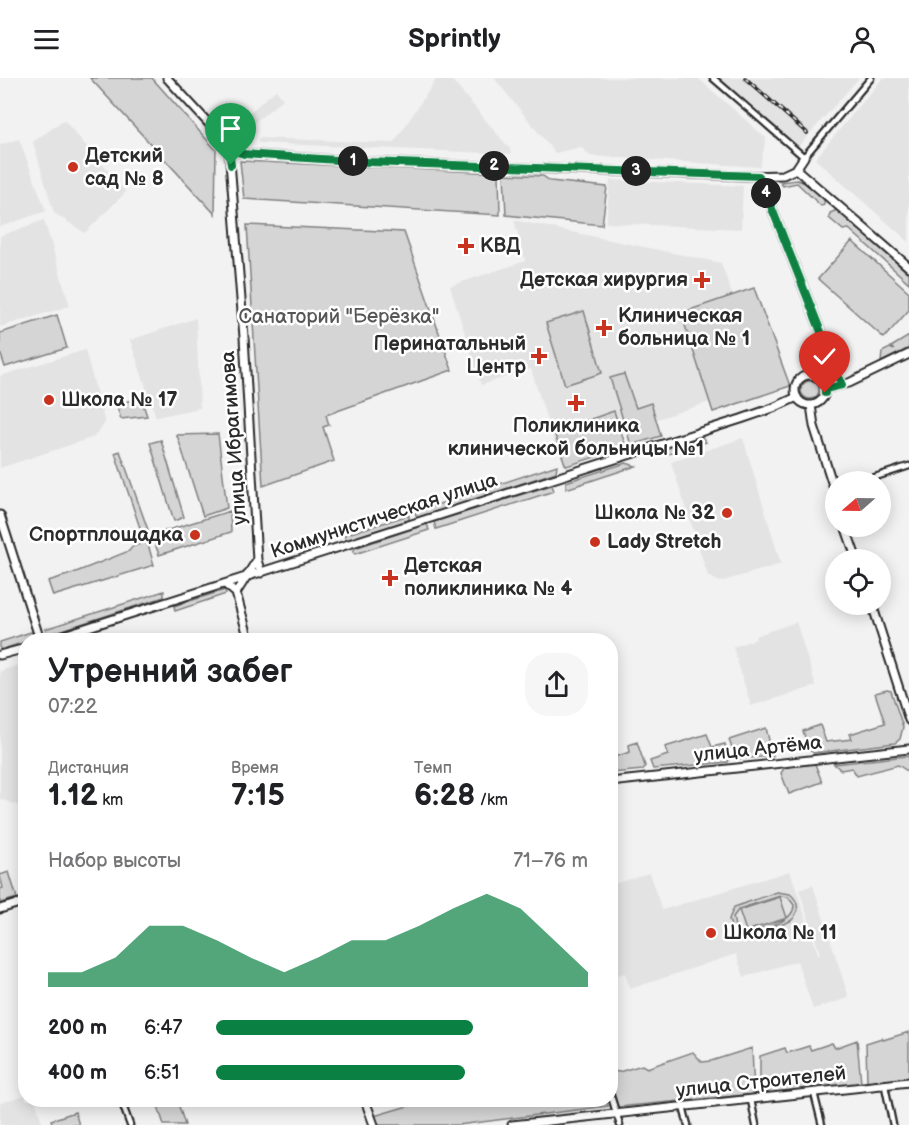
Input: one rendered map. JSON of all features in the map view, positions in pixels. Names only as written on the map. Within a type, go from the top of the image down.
[{"type":"main road","points":[[167,78],[222,138],[229,149],[244,154],[369,162],[759,176],[783,175],[796,169],[804,157]]},
{"type":"main road","name":"улица Ибрагимова","points":[[229,149],[255,493],[257,560],[261,573]]},
{"type":"main road","points":[[796,169],[909,267]]},
{"type":"main road","points":[[759,176],[842,385]]},
{"type":"main road","points":[[825,389],[842,385],[909,354]]},
{"type":"main road","points":[[805,376],[818,377],[825,389],[822,400],[812,405],[801,402],[797,397],[796,385],[805,376]]},
{"type":"main road","name":"Коммунистическая улица","points":[[70,633],[750,416],[797,397]]},
{"type":"main road","points":[[812,405],[814,426],[828,471]]},
{"type":"main road","points":[[0,515],[38,633]]},
{"type":"main road","points":[[236,593],[257,560]]},
{"type":"main road","points":[[225,584],[236,593],[247,633]]},
{"type":"main road","points":[[876,615],[909,720]]},
{"type":"main road","points":[[0,655],[18,650]]},
{"type":"main road","name":"улица Артёма","points":[[618,781],[909,749]]},
{"type":"main road","points":[[0,909],[18,903]]},
{"type":"main road","name":"улица Строителей","points":[[512,1125],[909,1082]]},
{"type":"main road","points":[[368,1107],[374,1125]]},
{"type":"street","points":[[713,78],[804,157],[871,78]]},
{"type":"street","points":[[891,472],[909,466]]},
{"type":"street","points":[[885,1086],[893,1125]]},
{"type":"street","points":[[814,1093],[822,1125]]},
{"type":"street","points":[[751,1100],[756,1125]]},
{"type":"street","points":[[124,1107],[130,1125]]},
{"type":"street","points":[[615,1107],[620,1125]]},
{"type":"street","points":[[683,1107],[688,1125]]},
{"type":"shaded area","points":[[437,78],[450,78],[510,149],[511,154],[258,143],[258,138],[394,143]]},
{"type":"shaded area","points":[[494,78],[698,78],[766,138],[760,167],[590,156],[581,147],[555,153]]},
{"type":"shaded area","points":[[719,78],[859,78],[798,147]]},
{"type":"shaded area","points":[[883,78],[909,78],[909,242],[815,159]]},
{"type":"shaded area","points":[[276,90],[283,99],[243,132],[237,123]]},
{"type":"shaded area","name":"Детский сад № 8","points":[[64,120],[126,192],[85,233],[54,213],[33,142]]},
{"type":"shaded area","points":[[19,139],[46,211],[0,227],[0,145]]},
{"type":"shaded area","points":[[610,180],[743,186],[741,229],[606,223]]},
{"type":"shaded area","points":[[44,220],[70,306],[0,327],[0,236]]},
{"type":"shaded area","name":"Клиническая больница № 1","points":[[514,220],[721,263],[764,384],[557,452],[531,369],[481,385],[450,286],[525,261]]},
{"type":"shaded area","points":[[196,318],[200,408],[156,417],[130,340]]},
{"type":"shaded area","name":"Школа № 17","points":[[85,350],[105,423],[94,437],[0,468],[0,376]]},
{"type":"shaded area","name":"Школа № 32","points":[[743,438],[781,564],[720,582],[708,576],[671,462]]},
{"type":"shaded area","points":[[796,622],[816,686],[751,706],[733,647],[756,639],[755,636]]},
{"type":"shaded area","points":[[18,665],[18,805],[0,799],[0,671]]},
{"type":"shaded area","name":"Школа № 11","points":[[790,871],[818,954],[820,954],[799,890],[813,885],[849,998],[813,1009],[797,961],[744,977],[736,954],[630,989],[625,973],[618,975],[618,883],[649,873],[662,910]]},
{"type":"shaded area","points":[[18,1097],[18,1107],[37,1107],[43,1125],[0,1125],[0,1103]]},
{"type":"green space","points":[[90,78],[152,78],[216,150],[215,214]]},
{"type":"green space","points":[[240,161],[499,173],[500,215],[244,199]]},
{"type":"green space","points":[[504,174],[543,176],[550,181],[607,187],[602,225],[506,215]]},
{"type":"green space","points":[[797,180],[808,184],[824,199],[824,205],[821,206],[797,183],[783,186],[780,182]]},
{"type":"green space","points":[[837,210],[909,274],[909,283],[849,229],[843,230],[829,218],[830,213]]},
{"type":"green space","name":"Санаторий \"Берёзка\"","points":[[247,225],[404,232],[452,370],[326,415],[329,425],[323,427],[334,461],[263,486]]},
{"type":"green space","points":[[852,241],[909,292],[909,310],[884,338],[818,279]]},
{"type":"green space","points":[[754,288],[790,386],[713,412],[681,313]]},
{"type":"green space","points":[[584,311],[602,373],[565,385],[546,323]]},
{"type":"green space","points":[[57,315],[67,348],[5,367],[0,352],[0,333]]},
{"type":"green space","points":[[909,336],[909,348],[881,362],[882,352],[890,348],[894,350],[891,347]]},
{"type":"green space","points":[[624,374],[636,408],[651,403],[661,436],[631,445],[610,378]]},
{"type":"green space","points":[[806,381],[814,381],[819,386],[817,397],[806,399],[801,394],[801,386]]},
{"type":"green space","points":[[141,398],[147,416],[121,419],[116,404]]},
{"type":"green space","points":[[614,411],[626,447],[567,466],[554,432]]},
{"type":"green space","points":[[218,434],[227,508],[203,516],[176,435]]},
{"type":"green space","points":[[702,437],[706,442],[665,455],[666,449]]},
{"type":"green space","points":[[161,440],[184,517],[174,521],[150,443]]},
{"type":"green space","points":[[120,451],[148,530],[141,531],[115,453]]},
{"type":"green space","points":[[626,463],[636,466],[566,489],[566,482]]},
{"type":"green space","points":[[557,465],[556,472],[417,518],[415,512]]},
{"type":"green space","points":[[552,485],[554,491],[436,529],[434,522]]},
{"type":"green space","points":[[230,511],[231,532],[159,555],[152,535]]},
{"type":"green space","points":[[409,515],[409,520],[346,540],[344,535]]},
{"type":"green space","points":[[427,524],[429,530],[355,554],[353,552],[355,548]]},
{"type":"green space","points":[[147,541],[154,565],[53,596],[48,581],[129,551],[132,547]]},
{"type":"green space","points":[[225,590],[226,594],[175,611],[174,606]]},
{"type":"green space","points":[[164,591],[164,597],[53,633],[46,633],[45,629]]},
{"type":"green space","points":[[18,636],[18,644],[0,650],[0,642]]},
{"type":"green space","points":[[891,691],[903,727],[900,739],[895,743],[814,753],[809,750],[803,731],[820,725],[826,742],[852,739],[850,734],[885,723],[875,693]]},
{"type":"green space","points":[[766,728],[773,756],[736,759],[729,740]]},
{"type":"green space","points":[[707,734],[712,747],[725,744],[728,762],[653,769],[650,761],[668,755],[665,747]]},
{"type":"green space","points":[[637,742],[645,766],[643,770],[618,772],[618,756],[630,752],[629,745]]},
{"type":"green space","points":[[909,757],[909,778],[907,771],[898,765],[857,776],[852,768],[841,770],[834,764]]},
{"type":"green space","points":[[815,764],[822,782],[789,794],[781,773],[785,767]]},
{"type":"green space","points":[[9,872],[17,898],[0,903],[0,889],[3,888],[0,875]]},
{"type":"green space","points":[[777,892],[790,894],[797,906],[792,920],[750,934],[739,934],[731,926],[729,919],[734,907]],"holes":[[[780,896],[788,897],[794,905],[793,911],[783,921],[746,932],[735,927],[733,917],[739,909]]]},
{"type":"green space","points":[[780,897],[787,918],[746,931],[739,910]]},
{"type":"green space","points":[[909,1032],[909,1078],[867,1082],[866,1043]]},
{"type":"green space","points":[[857,1040],[861,1083],[760,1095],[760,1056],[785,1048],[787,1053],[809,1046],[811,1050],[832,1043],[835,1048]]},
{"type":"green space","points":[[752,1048],[754,1094],[618,1107],[618,1072],[642,1065],[647,1068],[693,1052],[702,1062]]},
{"type":"green space","points":[[158,1107],[179,1107],[185,1125],[164,1125]]},
{"type":"green space","points":[[404,1107],[600,1107],[458,1125],[377,1125],[374,1116]]},
{"type":"green space","points":[[75,1112],[79,1125],[53,1125],[51,1120]]},
{"type":"railway","points":[[745,78],[807,133]]},
{"type":"place","name":"Детский сад № 8","points":[[73,167]]},
{"type":"place","name":"КВД","points":[[466,246]]},
{"type":"place","name":"Детская хирургия","points":[[702,280]]},
{"type":"place","name":"Клиническая больница № 1","points":[[604,328]]},
{"type":"place","name":"Перинатальный Центр","points":[[539,356]]},
{"type":"place","name":"Школа № 17","points":[[49,400]]},
{"type":"place","name":"Поликлиника клинической больницы №1","points":[[576,403]]},
{"type":"place","name":"Школа № 32","points":[[727,513]]},
{"type":"place","name":"Спортплощадка","points":[[195,535]]},
{"type":"place","name":"Lady Stretch","points":[[595,542]]},
{"type":"place","name":"Детская поликлиника № 4","points":[[390,578]]},
{"type":"place","name":"Школа № 11","points":[[711,933]]},
{"type":"route","points":[[231,165],[229,149],[244,154],[369,162],[759,176],[842,385],[825,389],[825,393]]}]
